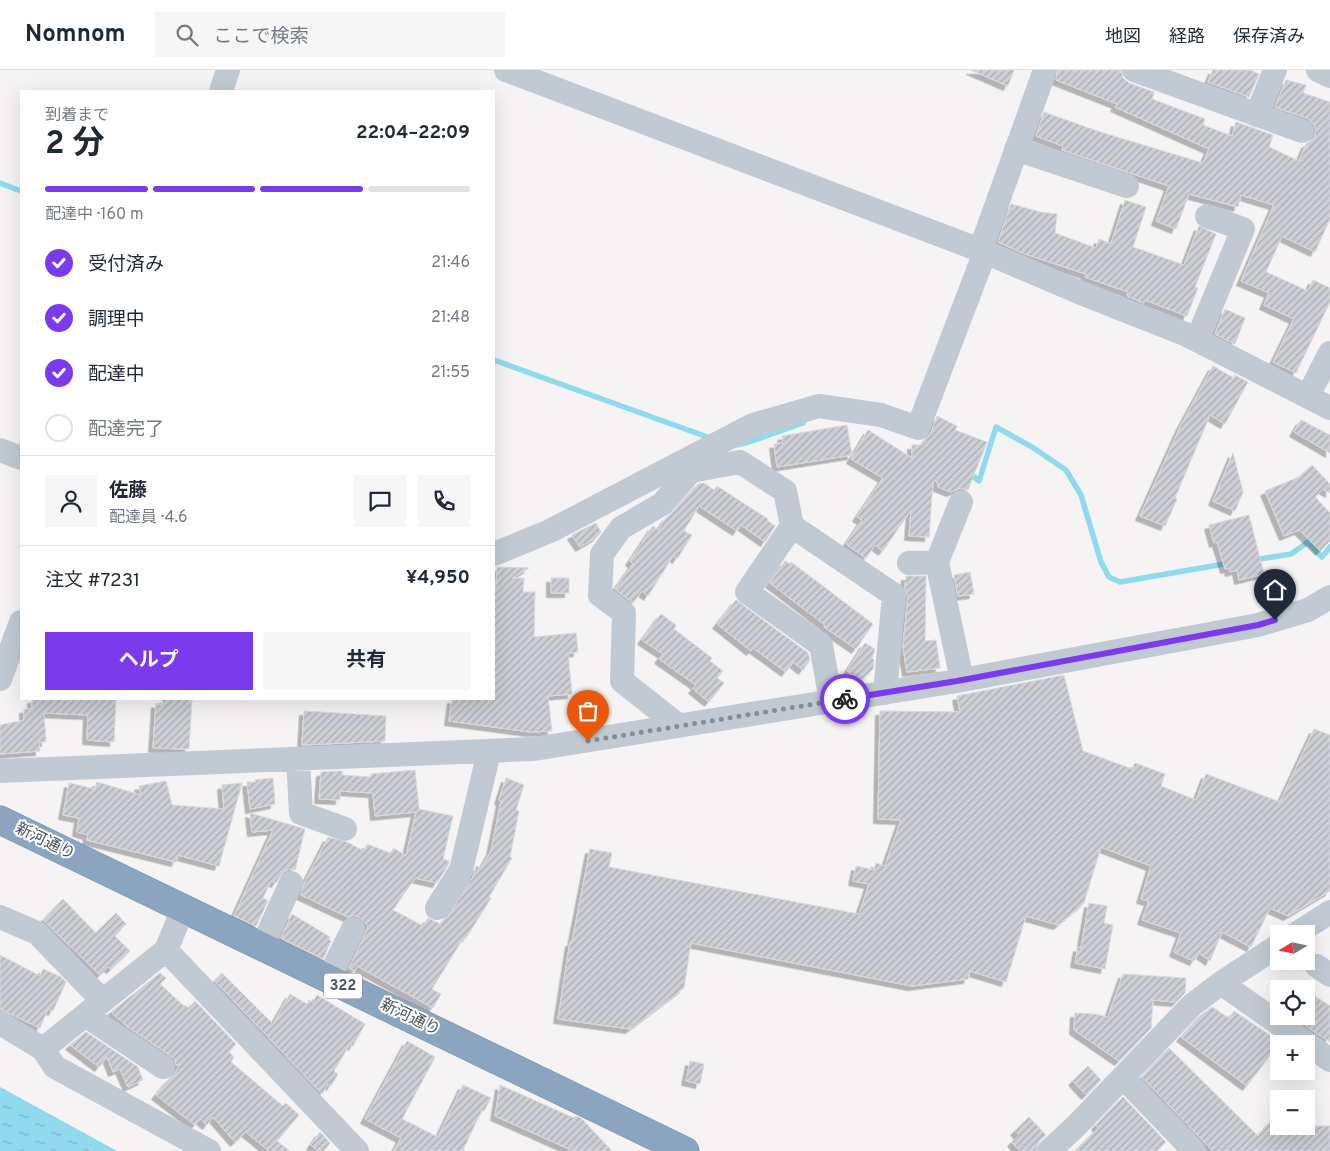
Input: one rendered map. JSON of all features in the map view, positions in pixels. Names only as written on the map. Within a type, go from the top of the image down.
[{"type":"highway","name":"新河通り","points":[[0,820],[685,1151]]},
{"type":"street","points":[[221,90],[228,70]]},
{"type":"street","points":[[506,70],[983,251],[1197,340],[1330,408]]},
{"type":"street","points":[[495,554],[550,531],[753,425],[819,406],[881,415],[918,428],[983,251],[1016,149],[1045,70]]},
{"type":"street","points":[[1134,70],[1302,131]]},
{"type":"street","points":[[1257,115],[1275,70]]},
{"type":"street","points":[[1318,70],[1330,76]]},
{"type":"street","points":[[1016,149],[1127,186]]},
{"type":"street","points":[[1197,340],[1243,229],[1207,216]]},
{"type":"street","points":[[1308,396],[1330,353]]},
{"type":"street","points":[[0,450],[20,458]]},
{"type":"street","points":[[680,726],[622,681],[624,613],[600,595],[602,554],[621,528],[662,504],[691,471],[740,462],[786,491],[792,526],[747,592],[821,645],[832,702]]},
{"type":"street","points":[[961,502],[937,562],[962,680]]},
{"type":"street","points":[[792,526],[894,595],[885,693]]},
{"type":"street","points":[[910,563],[937,562]]},
{"type":"street","points":[[0,771],[534,750],[962,680],[1258,625],[1308,610],[1330,597]]},
{"type":"street","points":[[0,679],[20,625]]},
{"type":"street","points":[[437,908],[460,870],[489,752]]},
{"type":"street","points":[[298,759],[301,813],[345,829]]},
{"type":"street","points":[[262,947],[291,883]]},
{"type":"street","points":[[43,1049],[166,950],[184,909]]},
{"type":"street","points":[[1310,925],[1330,912]]},
{"type":"street","points":[[0,918],[37,933],[94,1008],[163,1067]]},
{"type":"street","points":[[328,979],[353,929]]},
{"type":"street","points":[[166,950],[357,1151]]},
{"type":"street","points":[[1049,1151],[1077,1125],[1192,1005],[1221,983],[1270,951]]},
{"type":"street","points":[[1221,983],[1330,1060]]},
{"type":"street","points":[[0,1023],[43,1049],[55,1067],[209,1151]]},
{"type":"street","points":[[1123,1077],[1194,1151]]},
{"type":"water","points":[[0,1087],[117,1151],[0,1151]]},
{"type":"building","points":[[971,70],[1014,70],[1008,86]]},
{"type":"building","points":[[1058,70],[1121,70],[1123,78],[1129,83],[1154,92],[1152,99],[1205,119],[1203,125],[1232,136],[1236,122],[1273,135],[1269,147],[1299,161],[1306,144],[1315,136],[1316,129],[1307,118],[1275,107],[1286,80],[1306,85],[1303,93],[1330,102],[1330,219],[1315,252],[1282,236],[1266,272],[1308,291],[1313,280],[1330,288],[1330,302],[1296,373],[1273,362],[1294,319],[1264,305],[1269,293],[1241,281],[1274,205],[1241,195],[1238,207],[1189,194],[1176,229],[1156,221],[1169,186],[1062,150],[1063,146],[1036,136],[1044,112],[1097,131],[1203,163],[1209,149],[1115,107],[1117,104],[1056,80]]},
{"type":"building","points":[[1213,70],[1249,70],[1259,74],[1249,97],[1208,82]]},
{"type":"building","points":[[1125,200],[1146,207],[1133,247],[1184,265],[1199,226],[1216,234],[1195,287],[1198,288],[1187,316],[1145,300],[1144,303],[1127,296],[1128,292],[1085,277],[1086,274],[1025,254],[998,242],[1011,204],[1040,212],[1057,214],[1055,233],[1096,248],[1099,239],[1111,244]]},
{"type":"building","points":[[1225,309],[1245,318],[1235,344],[1215,334]]},
{"type":"building","points":[[1213,366],[1234,378],[1235,375],[1248,382],[1225,424],[1210,415],[1165,526],[1140,516],[1181,425]]},
{"type":"building","points":[[937,416],[957,426],[955,430],[987,442],[968,490],[960,488],[951,492],[938,487],[937,481],[933,481],[929,537],[909,536],[911,510],[883,551],[875,545],[866,558],[846,544],[862,520],[857,517],[883,478],[851,459],[868,430],[912,458],[912,445],[922,445],[931,433]]},
{"type":"building","points":[[1301,420],[1330,435],[1330,453],[1294,432]]},
{"type":"building","points":[[847,425],[852,455],[777,467],[774,444],[783,443],[782,436]]},
{"type":"building","points":[[1233,453],[1243,492],[1235,511],[1213,501]]},
{"type":"building","points":[[1312,465],[1330,484],[1330,493],[1323,489],[1315,497],[1330,513],[1330,541],[1320,551],[1299,530],[1284,536],[1265,491],[1299,477]]},
{"type":"building","points":[[704,483],[714,490],[717,486],[768,519],[775,526],[765,542],[741,525],[737,531],[699,506],[684,531],[692,535],[677,559],[673,556],[648,596],[642,591],[633,603],[615,589],[633,564],[630,561],[653,526],[658,530],[666,518],[698,484]]},
{"type":"building","points":[[1249,515],[1264,574],[1239,580],[1237,570],[1230,572],[1229,568],[1225,569],[1217,542],[1214,543],[1209,525]]},
{"type":"building","points":[[596,523],[601,532],[597,537],[580,547],[572,535]]},
{"type":"building","points":[[785,561],[790,564],[791,562],[873,624],[856,649],[824,627],[825,625],[770,583]]},
{"type":"building","points":[[497,567],[529,568],[512,578],[524,578],[523,592],[535,592],[534,637],[576,633],[578,652],[568,653],[572,694],[548,696],[552,731],[531,732],[449,721],[452,700],[495,700]]},
{"type":"building","points":[[970,572],[974,594],[958,596],[954,575]]},
{"type":"building","points":[[906,576],[926,576],[925,641],[936,640],[940,668],[907,672],[903,647],[908,596],[905,588]]},
{"type":"building","points":[[551,578],[569,578],[569,593],[551,593]]},
{"type":"building","points":[[736,600],[808,653],[810,660],[803,670],[793,662],[786,672],[753,648],[751,651],[717,624]]},
{"type":"building","points":[[661,614],[676,625],[674,629],[712,658],[710,661],[723,671],[717,678],[724,683],[709,702],[693,689],[696,685],[659,659],[663,654],[642,640]]},
{"type":"building","points":[[865,643],[875,649],[872,658],[874,660],[873,669],[861,680],[847,671]]},
{"type":"building","points":[[1064,675],[1083,751],[1132,769],[1135,763],[1165,774],[1161,786],[1196,800],[1206,774],[1280,802],[1314,729],[1330,735],[1330,891],[1288,916],[1270,908],[1251,947],[1222,932],[1210,961],[1199,953],[1194,961],[1174,952],[1181,933],[1142,920],[1149,901],[1141,899],[1151,866],[1101,847],[1084,903],[1058,925],[1026,916],[1006,982],[970,971],[968,979],[912,986],[691,943],[684,988],[630,1029],[558,1019],[570,942],[572,942],[590,849],[612,853],[609,867],[859,914],[869,884],[853,881],[856,866],[874,870],[876,863],[885,866],[901,820],[878,819],[880,711],[960,712],[957,696]]},
{"type":"building","points":[[32,700],[116,700],[114,742],[87,740],[88,715],[44,713],[46,742],[39,742],[40,751],[0,754],[0,725],[24,720],[24,709],[32,709]]},
{"type":"building","points":[[163,700],[192,700],[189,749],[153,748],[156,703],[162,705]]},
{"type":"building","points":[[304,711],[386,716],[385,741],[302,745]]},
{"type":"building","points":[[415,770],[419,809],[453,816],[443,859],[449,861],[437,883],[415,878],[393,910],[423,926],[428,918],[440,924],[448,916],[473,877],[476,866],[481,868],[491,851],[501,801],[499,800],[506,778],[524,785],[516,810],[519,811],[510,857],[512,858],[489,897],[491,898],[432,989],[441,994],[433,1008],[357,966],[355,971],[349,968],[368,926],[359,917],[353,915],[348,917],[301,895],[304,884],[328,837],[347,842],[364,851],[367,844],[390,853],[394,848],[406,856],[416,812],[375,816],[373,793],[340,791],[340,800],[319,799],[321,772],[342,771],[342,775],[371,777],[371,774]]},
{"type":"building","points":[[273,778],[275,804],[250,809],[247,782]]},
{"type":"building","points":[[166,781],[172,805],[224,809],[222,785],[242,783],[219,866],[178,855],[176,862],[87,840],[88,835],[77,832],[79,818],[63,815],[69,783],[95,789],[97,782],[141,795],[139,786]]},
{"type":"building","points":[[250,813],[305,829],[295,870],[289,869],[283,872],[276,883],[271,881],[263,898],[268,901],[256,926],[234,916],[273,830],[252,832]]},
{"type":"building","points":[[63,899],[96,933],[116,913],[126,924],[115,936],[130,951],[111,969],[108,967],[100,975],[43,920]]},
{"type":"building","points":[[1089,903],[1107,906],[1104,923],[1113,925],[1105,969],[1075,963],[1078,947],[1081,948]]},
{"type":"building","points":[[292,914],[330,937],[329,940],[331,941],[323,959],[281,938]]},
{"type":"building","points":[[0,955],[40,976],[43,969],[61,977],[66,982],[53,1011],[48,1009],[40,1028],[0,1009]]},
{"type":"building","points":[[160,973],[166,978],[160,984],[188,1008],[195,1001],[236,1044],[229,1052],[234,1057],[231,1062],[283,1106],[286,1103],[299,1115],[277,1141],[290,1151],[269,1151],[246,1132],[235,1142],[213,1117],[207,1125],[200,1119],[195,1125],[156,1095],[174,1075],[180,1064],[176,1065],[175,1060],[171,1056],[128,1027],[111,1012]]},
{"type":"building","points":[[222,973],[273,1024],[290,994],[307,1004],[309,1000],[313,1002],[317,995],[365,1024],[353,1046],[350,1044],[334,1071],[338,1074],[331,1086],[328,1084],[322,1094],[215,981]]},
{"type":"building","points":[[1123,974],[1186,978],[1185,993],[1176,1002],[1153,1000],[1151,1028],[1119,1061],[1074,1030],[1075,1013],[1108,1017]]},
{"type":"building","points":[[1315,996],[1330,1006],[1330,1042],[1306,1026],[1315,1025]]},
{"type":"building","points":[[1212,1007],[1229,1018],[1234,1011],[1270,1035],[1270,1055],[1247,1086],[1181,1037],[1201,1015]]},
{"type":"building","points":[[86,1032],[138,1067],[143,1080],[128,1087],[120,1069],[113,1072],[107,1057],[99,1067],[70,1045]]},
{"type":"building","points":[[407,1041],[435,1057],[402,1119],[438,1137],[463,1085],[491,1098],[484,1111],[482,1110],[463,1150],[465,1151],[394,1151],[401,1138],[365,1119]]},
{"type":"building","points":[[1169,1048],[1258,1136],[1270,1122],[1270,1135],[1315,1135],[1315,1126],[1330,1126],[1330,1151],[1213,1151],[1142,1077]]},
{"type":"building","points":[[690,1061],[704,1064],[700,1084],[686,1081]]},
{"type":"building","points":[[1088,1066],[1101,1080],[1086,1095],[1073,1081]]},
{"type":"building","points":[[500,1085],[574,1118],[576,1116],[581,1118],[612,1151],[574,1151],[495,1116]]},
{"type":"building","points":[[1123,1097],[1166,1142],[1157,1151],[1075,1151],[1098,1128],[1096,1125]]},
{"type":"building","points":[[1029,1117],[1046,1135],[1039,1141],[1036,1151],[1020,1151],[1012,1142],[1019,1135],[1015,1131]]},
{"type":"building","points":[[320,1132],[330,1143],[324,1151],[319,1151],[311,1145]]},
{"type":"waterway","points":[[0,183],[20,191]]},
{"type":"waterway","points":[[495,360],[713,439]]},
{"type":"waterway","points":[[736,445],[803,423]]},
{"type":"waterway","points":[[968,472],[979,481],[996,427],[1032,447],[1066,470],[1081,495],[1101,562],[1109,577],[1120,582],[1230,563]]},
{"type":"waterway","points":[[1254,560],[1291,554],[1308,542],[1322,557],[1330,547]]},
{"type":"way so far","points":[[588,741],[845,699]]},
{"type":"route","points":[[845,699],[957,681],[1258,625],[1275,620]]}]
